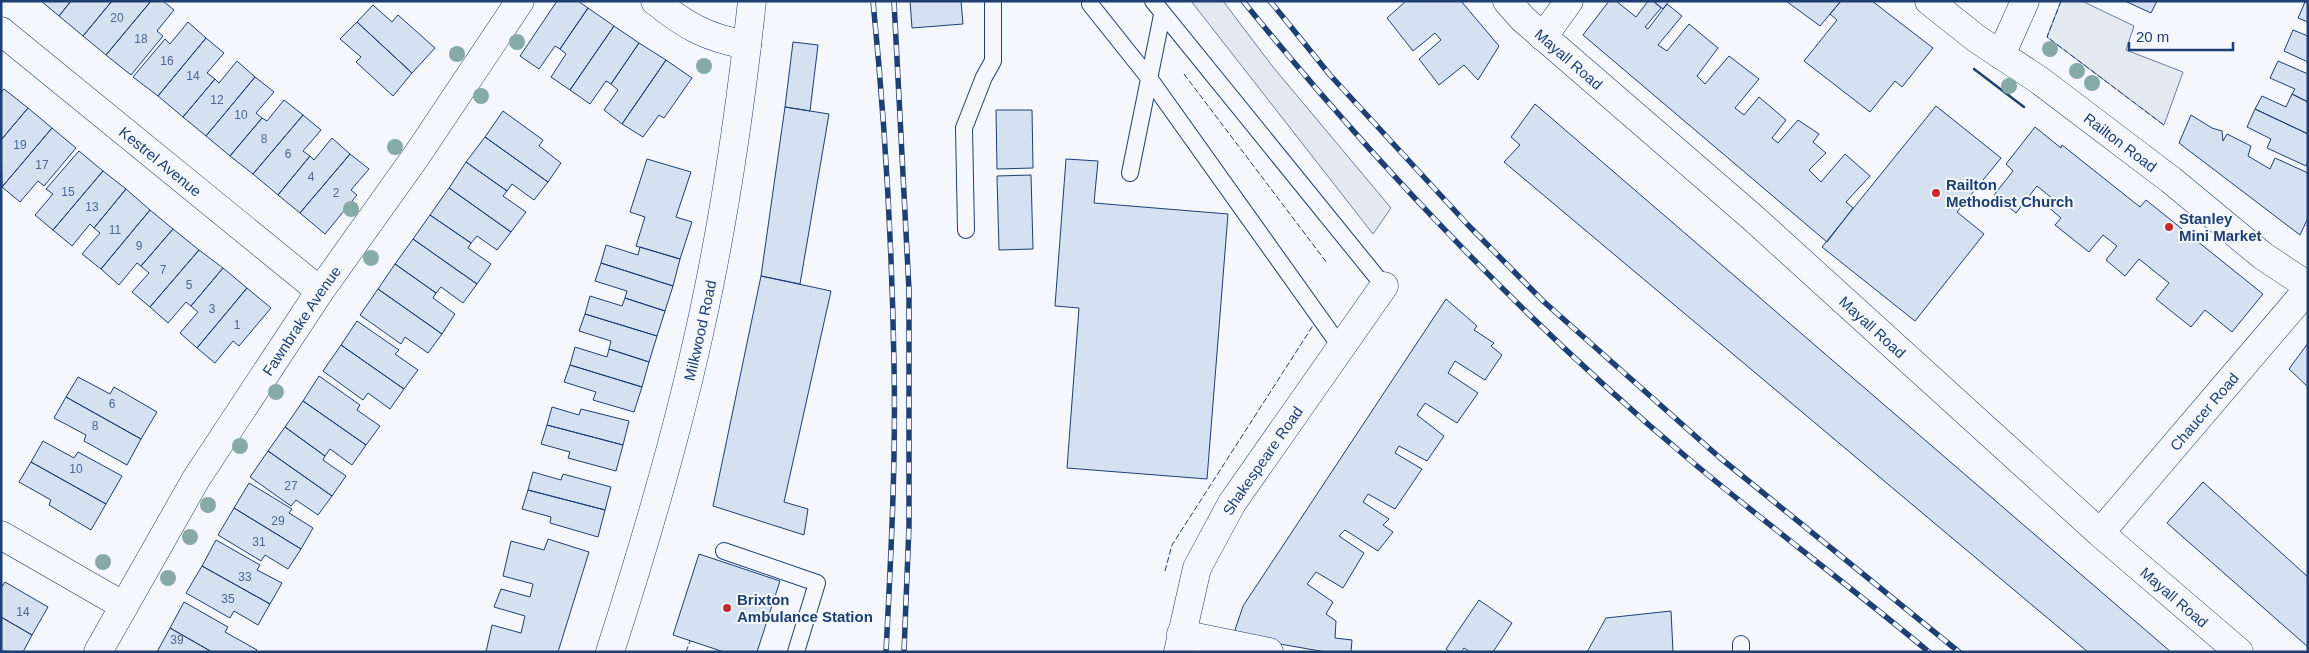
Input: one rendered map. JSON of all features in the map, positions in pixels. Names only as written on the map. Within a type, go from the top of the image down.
[{"type":"street","name":"Fawnbrake Avenue","points":[[98,652],[196,479],[320,291],[418,155],[520,1]]},
{"type":"street","points":[[655,1],[691,28],[710,37],[747,45]]},
{"type":"street","name":"Milkwood Road","points":[[610,652],[666,468],[694,359],[733,150],[752,1]]},
{"type":"street","name":"Mayall Road","points":[[1508,1],[1523,19],[1543,37],[1752,217],[2100,532],[2239,652]]},
{"type":"street","points":[[1543,37],[1569,1]]},
{"type":"street","name":"Railton Road","points":[[1929,1],[2001,55],[2045,85],[2170,180],[2263,256],[2307,286]]},
{"type":"street","points":[[2001,55],[2025,1]]},
{"type":"street","name":"Kestrel Avenue","points":[[1,31],[320,291]]},
{"type":"street","name":"Shakespeare Road","points":[[1179,643],[1197,568],[1232,502],[1384,286]]},
{"type":"street","name":"Chaucer Road","points":[[2100,532],[2307,286]]},
{"type":"street","points":[[1,536],[124,606]]},
{"type":"street","points":[[1179,643],[1269,652]]},
{"type":"lane","points":[[966,230],[964,128],[984,77],[994,61],[993,1]]},
{"type":"lane","points":[[1090,4],[1149,78],[1340,346]]},
{"type":"lane","points":[[1130,173],[1149,78],[1157,8]]},
{"type":"lane","points":[[1157,8],[1384,286]]},
{"type":"lane","points":[[724,550],[817,583],[796,652]]},
{"type":"shaded area","points":[[1191,1],[1223,1],[1273,67],[1391,208],[1373,234]]},
{"type":"shaded area","points":[[2061,1],[2082,1],[2134,26],[2126,50],[2183,72],[2164,125],[2047,37]]},
{"type":"building","points":[[41,1],[71,1],[59,16]]},
{"type":"building","points":[[71,1],[112,1],[83,36],[59,16]]},
{"type":"building","points":[[112,1],[151,1],[106,55],[83,36]]},
{"type":"building","points":[[151,1],[163,1],[174,10],[157,31],[163,36],[131,75],[106,55]]},
{"type":"building","points":[[557,1],[578,1],[588,8],[560,49],[555,46],[539,69],[520,56]]},
{"type":"building","points":[[910,1],[961,1],[963,24],[912,28]]},
{"type":"building","points":[[1406,1],[1461,1],[1499,46],[1478,80],[1464,65],[1439,85],[1419,59],[1441,40],[1435,33],[1413,51],[1387,18]]},
{"type":"building","points":[[1609,1],[1616,1],[1636,17],[1648,1],[1653,1],[1661,8],[1645,27],[1648,29],[1667,4],[1682,16],[1658,45],[1667,51],[1689,24],[1718,48],[1697,76],[1705,84],[1729,56],[1759,79],[1735,108],[1744,115],[1759,97],[1786,120],[1772,138],[1778,143],[1798,120],[1819,134],[1813,142],[1826,153],[1809,170],[1821,182],[1845,154],[1870,176],[1846,202],[1853,208],[1827,242],[1583,35]]},
{"type":"building","points":[[1653,1],[1669,1],[1663,9]]},
{"type":"building","points":[[1786,1],[1841,1],[1820,26]]},
{"type":"building","points":[[1841,1],[1872,1],[1933,48],[1902,87],[1895,81],[1870,112],[1804,61],[1837,20],[1830,14]]},
{"type":"building","points":[[2125,1],[2157,1],[2151,13]]},
{"type":"building","points":[[2305,2],[2308,3],[2308,22],[2298,18]]},
{"type":"building","points":[[373,5],[392,22],[398,15],[435,48],[412,73],[357,22]]},
{"type":"building","points":[[588,8],[614,26],[570,90],[551,77],[566,54],[560,49]]},
{"type":"building","points":[[188,22],[206,38],[158,96],[133,77],[165,39],[170,44]]},
{"type":"building","points":[[357,22],[412,73],[393,96],[356,62],[361,57],[340,39]]},
{"type":"building","points":[[614,26],[639,43],[611,84],[606,81],[590,104],[570,90]]},
{"type":"building","points":[[2293,30],[2308,36],[2308,62],[2284,51]]},
{"type":"building","points":[[206,38],[224,53],[207,73],[215,79],[183,117],[158,96]]},
{"type":"building","points":[[793,42],[818,45],[810,111],[785,107]]},
{"type":"building","points":[[639,43],[666,60],[622,124],[604,110],[618,90],[611,84]]},
{"type":"building","points":[[666,60],[692,78],[664,118],[659,115],[643,137],[622,124]]},
{"type":"building","points":[[237,61],[255,77],[206,136],[183,117],[215,79],[219,83]]},
{"type":"building","points":[[2278,61],[2308,74],[2308,102],[2292,94],[2295,89],[2270,78]]},
{"type":"building","points":[[255,77],[274,92],[256,113],[262,118],[230,156],[206,136]]},
{"type":"building","points":[[4,89],[28,108],[1,140],[1,92]]},
{"type":"building","points":[[2292,94],[2308,102],[2308,134],[2255,109],[2262,96],[2286,107]]},
{"type":"building","points":[[284,100],[303,115],[253,174],[230,156],[262,118],[267,121]]},
{"type":"building","points":[[1535,104],[2171,652],[2088,652],[1504,162],[1520,145],[1511,137]]},
{"type":"building","points":[[1936,106],[2001,158],[1957,212],[1984,234],[1915,321],[1822,247]]},
{"type":"building","points":[[785,107],[829,114],[800,284],[761,276]]},
{"type":"building","points":[[28,108],[52,128],[2,187],[1,140]]},
{"type":"building","points":[[2255,109],[2308,134],[2308,161],[2306,166],[2267,148],[2271,139],[2247,127]]},
{"type":"building","points":[[996,110],[1032,110],[1033,168],[997,169]]},
{"type":"building","points":[[503,111],[543,140],[539,146],[561,163],[548,182],[485,137]]},
{"type":"building","points":[[303,115],[321,130],[303,151],[310,156],[278,195],[253,174]]},
{"type":"building","points":[[2191,115],[2212,128],[2222,131],[2223,141],[2227,134],[2251,146],[2248,156],[2270,169],[2275,158],[2308,173],[2308,218],[2300,235],[2179,143]]},
{"type":"building","points":[[2035,127],[2061,148],[2062,145],[2140,207],[2146,200],[2263,294],[2232,332],[2205,310],[2191,327],[2156,299],[2169,283],[2139,259],[2125,276],[2106,260],[2117,246],[2103,235],[2089,252],[2055,225],[2061,218],[2047,206],[2053,199],[2037,186],[2016,213],[1994,195],[2013,171],[2006,164]]},
{"type":"building","points":[[52,128],[76,148],[44,186],[38,181],[20,202],[2,187]]},
{"type":"building","points":[[485,137],[548,182],[534,200],[512,184],[507,191],[466,162]]},
{"type":"building","points":[[332,138],[350,154],[300,213],[278,195],[310,156],[314,160]]},
{"type":"building","points":[[79,151],[103,171],[53,230],[35,215],[53,194],[46,189]]},
{"type":"building","points":[[350,154],[369,169],[351,190],[357,195],[325,234],[300,213]]},
{"type":"building","points":[[647,159],[691,172],[676,217],[692,222],[680,259],[636,246],[645,217],[630,212]]},
{"type":"building","points":[[1066,159],[1098,161],[1094,203],[1228,214],[1207,479],[1067,468],[1079,308],[1055,306]]},
{"type":"building","points":[[466,162],[507,191],[503,196],[526,212],[511,232],[449,188]]},
{"type":"building","points":[[103,171],[126,189],[94,228],[90,224],[72,246],[53,230]]},
{"type":"building","points":[[1031,175],[1033,249],[999,250],[997,176]]},
{"type":"building","points":[[449,188],[511,232],[497,250],[477,236],[471,243],[430,215]]},
{"type":"building","points":[[126,189],[150,210],[101,269],[82,254],[100,233],[94,228]]},
{"type":"building","points":[[150,210],[173,229],[141,266],[137,263],[119,285],[101,269]]},
{"type":"building","points":[[430,215],[471,243],[468,248],[491,264],[477,284],[413,239]]},
{"type":"building","points":[[173,229],[199,250],[150,307],[132,292],[149,273],[141,266]]},
{"type":"building","points":[[413,239],[477,284],[463,303],[441,287],[436,293],[395,264]]},
{"type":"building","points":[[606,245],[638,255],[640,247],[680,259],[673,286],[601,263]]},
{"type":"building","points":[[199,250],[223,268],[191,306],[186,302],[168,323],[150,307]]},
{"type":"building","points":[[601,263],[673,286],[665,311],[625,298],[627,291],[595,281]]},
{"type":"building","points":[[395,264],[436,293],[433,298],[455,314],[442,334],[378,289]]},
{"type":"building","points":[[223,268],[247,288],[197,348],[180,333],[198,312],[191,306]]},
{"type":"building","points":[[761,276],[831,291],[784,502],[808,509],[804,535],[713,506]]},
{"type":"building","points":[[247,288],[271,308],[239,346],[233,341],[215,363],[197,348]]},
{"type":"building","points":[[378,289],[442,334],[428,353],[405,337],[401,344],[360,315]]},
{"type":"building","points":[[590,296],[622,306],[625,298],[665,311],[657,336],[585,314]]},
{"type":"building","points":[[1446,299],[1477,326],[1474,330],[1494,343],[1491,346],[1502,355],[1485,380],[1455,361],[1448,373],[1478,393],[1457,423],[1425,403],[1417,415],[1444,436],[1427,461],[1399,446],[1395,453],[1422,469],[1395,509],[1368,494],[1363,502],[1389,519],[1383,525],[1393,532],[1378,551],[1345,530],[1339,536],[1364,553],[1343,588],[1316,572],[1307,584],[1333,602],[1326,614],[1336,621],[1335,638],[1352,640],[1351,652],[1326,652],[1233,636],[1243,606]]},
{"type":"building","points":[[585,314],[657,336],[649,362],[609,349],[611,341],[579,331]]},
{"type":"building","points":[[357,321],[399,350],[395,354],[418,370],[404,389],[341,345]]},
{"type":"building","points":[[2308,343],[2308,387],[2289,369]]},
{"type":"building","points":[[341,345],[404,389],[390,409],[368,393],[363,400],[323,371]]},
{"type":"building","points":[[575,347],[607,357],[609,349],[649,362],[642,387],[570,365]]},
{"type":"building","points":[[570,365],[642,387],[634,412],[593,400],[596,392],[564,382]]},
{"type":"building","points":[[319,376],[360,405],[357,410],[380,426],[366,445],[303,401]]},
{"type":"building","points":[[78,377],[110,394],[114,387],[157,412],[141,439],[66,397]]},
{"type":"building","points":[[66,397],[141,439],[127,465],[84,441],[86,435],[54,418]]},
{"type":"building","points":[[303,401],[366,445],[352,465],[330,449],[325,456],[285,427]]},
{"type":"building","points":[[552,407],[579,415],[581,409],[629,421],[623,445],[547,425]]},
{"type":"building","points":[[547,425],[623,445],[616,471],[568,458],[570,452],[541,444]]},
{"type":"building","points":[[285,427],[325,456],[323,460],[346,476],[332,496],[268,451]]},
{"type":"building","points":[[43,441],[74,458],[78,452],[122,476],[106,504],[31,462]]},
{"type":"building","points":[[268,451],[332,496],[318,515],[296,500],[291,506],[250,477]]},
{"type":"building","points":[[31,462],[106,504],[91,530],[49,505],[51,500],[19,482]]},
{"type":"building","points":[[533,472],[561,480],[563,474],[611,487],[605,510],[528,490]]},
{"type":"building","points":[[2203,482],[2308,577],[2308,647],[2167,523]]},
{"type":"building","points":[[249,483],[292,509],[289,513],[313,528],[301,549],[234,508]]},
{"type":"building","points":[[528,490],[605,510],[598,537],[550,523],[551,517],[522,509]]},
{"type":"building","points":[[234,508],[301,549],[288,569],[265,555],[261,561],[218,535]]},
{"type":"building","points":[[548,539],[589,552],[558,652],[486,652],[492,625],[521,633],[525,616],[494,607],[501,589],[530,597],[533,584],[503,576],[511,541],[544,550]]},
{"type":"building","points":[[216,540],[260,565],[257,570],[282,583],[270,604],[202,566]]},
{"type":"building","name":"Brixton Ambulance Station","points":[[699,554],[780,581],[757,652],[724,652],[673,635]]},
{"type":"building","points":[[202,566],[270,604],[258,625],[234,611],[230,618],[186,593]]},
{"type":"building","points":[[5,582],[48,607],[32,635],[1,617],[1,588]]},
{"type":"building","points":[[1479,600],[1512,623],[1493,652],[1470,652],[1464,648],[1461,652],[1450,652],[1446,649]]},
{"type":"building","points":[[184,602],[228,627],[225,632],[257,650],[256,652],[212,652],[170,628]]},
{"type":"building","points":[[1671,611],[1673,652],[1587,652],[1606,618]]},
{"type":"building","points":[[1,617],[32,635],[23,652],[1,651]]},
{"type":"building","points":[[170,628],[212,652],[157,652]]},
{"type":"railway","points":[[873,1],[887,182],[894,364],[894,472],[886,652]]},
{"type":"railway","points":[[894,1],[909,290],[909,526],[904,652]]},
{"type":"railway","points":[[1243,1],[1347,124],[1456,242],[1513,299],[1630,408],[1691,461],[1929,652]]},
{"type":"railway","points":[[1270,1],[1330,75],[1468,225],[1543,301],[1719,457],[1959,652]]},
{"type":"fence","points":[[2061,1],[2047,37],[2165,126]]},
{"type":"fence","points":[[1184,74],[1327,263]]},
{"type":"fence","points":[[1165,571],[1172,545],[1314,324]]},
{"type":"fence","points":[[686,652],[690,641]]},
{"type":"wall","points":[[1974,69],[2024,107]]},
{"type":"place","name":"Railton Methodist Church","points":[[1936,193]]},
{"type":"place","name":"Stanley Mini Market","points":[[2169,227]]},
{"type":"place","name":"Brixton Ambulance Station","points":[[727,608]]}]
